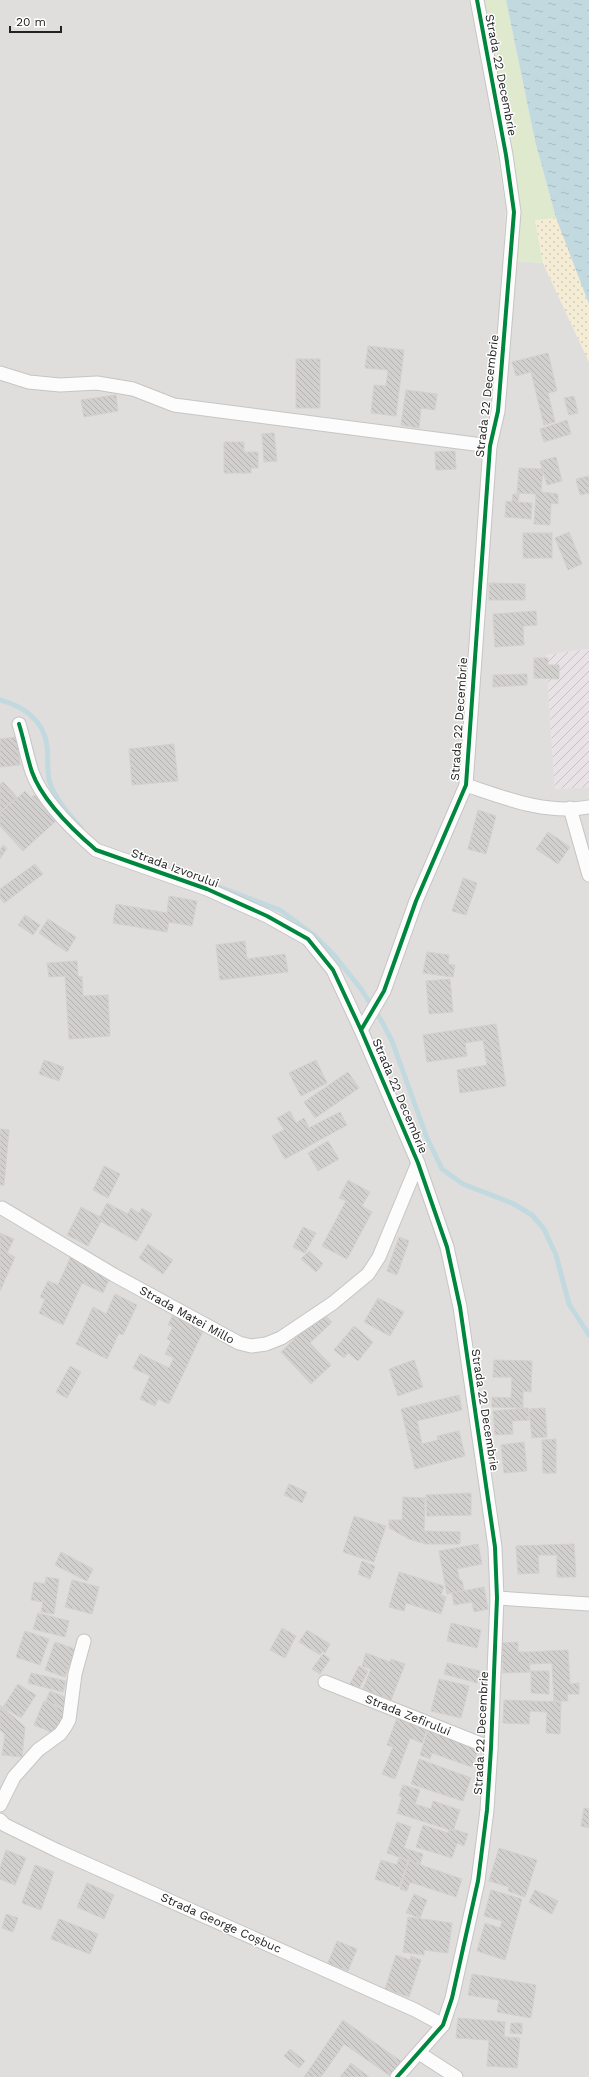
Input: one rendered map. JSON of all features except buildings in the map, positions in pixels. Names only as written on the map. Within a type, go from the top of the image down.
[{"type":"street","name":"Strada 22 Decembrie","points":[[397,2077],[443,2025],[458,1975],[478,1881],[487,1810],[497,1598],[496,1553],[491,1515],[460,1307],[447,1247],[418,1163],[361,1030],[386,984],[416,901],[466,785],[490,446],[498,411],[514,212],[506,155],[477,0]]},
{"type":"street","points":[[0,373],[29,382],[60,385],[97,383],[133,389],[174,405],[490,446]]},
{"type":"street","name":"Strada Izvorului","points":[[19,724],[32,773],[49,801],[81,838],[96,850],[207,889],[267,916],[308,938],[333,970],[361,1030]]},
{"type":"street","points":[[466,785],[532,807],[589,807]]},
{"type":"street","points":[[570,808],[589,874]]},
{"type":"street","name":"Strada Matei Millo","points":[[2,1208],[114,1275],[239,1343],[251,1346],[266,1344],[282,1338],[333,1303],[368,1274],[379,1257],[418,1163]]},
{"type":"street","points":[[497,1598],[589,1604]]},
{"type":"street","points":[[0,1805],[14,1778],[38,1750],[60,1734],[69,1720],[75,1674],[84,1641]]},
{"type":"street","name":"Strada Zefirului","points":[[325,1682],[491,1748]]},
{"type":"street","name":"Strada George Coșbuc","points":[[0,1820],[5,1825],[58,1851],[350,1980],[443,2025]]},
{"type":"street","points":[[419,2053],[456,2077]]},
{"type":"shaded area","points":[[0,0],[469,0],[487,90],[506,208],[503,260],[543,263],[589,362],[589,649],[546,655],[555,789],[589,787],[589,2077],[0,2077]]},
{"type":"shaded area","points":[[589,649],[589,787],[555,789],[546,655]]},
{"type":"green space","points":[[469,0],[506,0],[535,141],[556,218],[535,221],[543,263],[503,260],[506,208],[487,90]]},
{"type":"sand","points":[[556,218],[589,304],[589,362],[543,263],[535,220]]},
{"type":"water","points":[[506,0],[589,0],[589,304],[556,218],[535,141]]},
{"type":"waterway","points":[[0,700],[24,710],[42,729],[47,746],[50,783],[68,813],[81,828]]},
{"type":"waterway","points":[[206,882],[280,910],[314,935],[334,955],[361,989],[381,1020],[392,1041],[427,1138],[442,1169],[463,1184],[512,1203],[532,1215],[544,1229],[556,1255],[569,1304],[589,1335]]},
{"type":"cycle path","points":[[361,1030],[384,991],[416,901],[466,785],[490,446],[498,411],[514,212],[506,155],[477,0]]},
{"type":"cycle path","points":[[19,724],[32,772],[43,793],[78,834],[96,850],[207,889],[267,916],[308,939],[333,970],[361,1030],[418,1163],[447,1247],[460,1307],[495,1547],[497,1598],[491,1748],[487,1810],[478,1881],[452,1998],[443,2025],[397,2077]]}]
